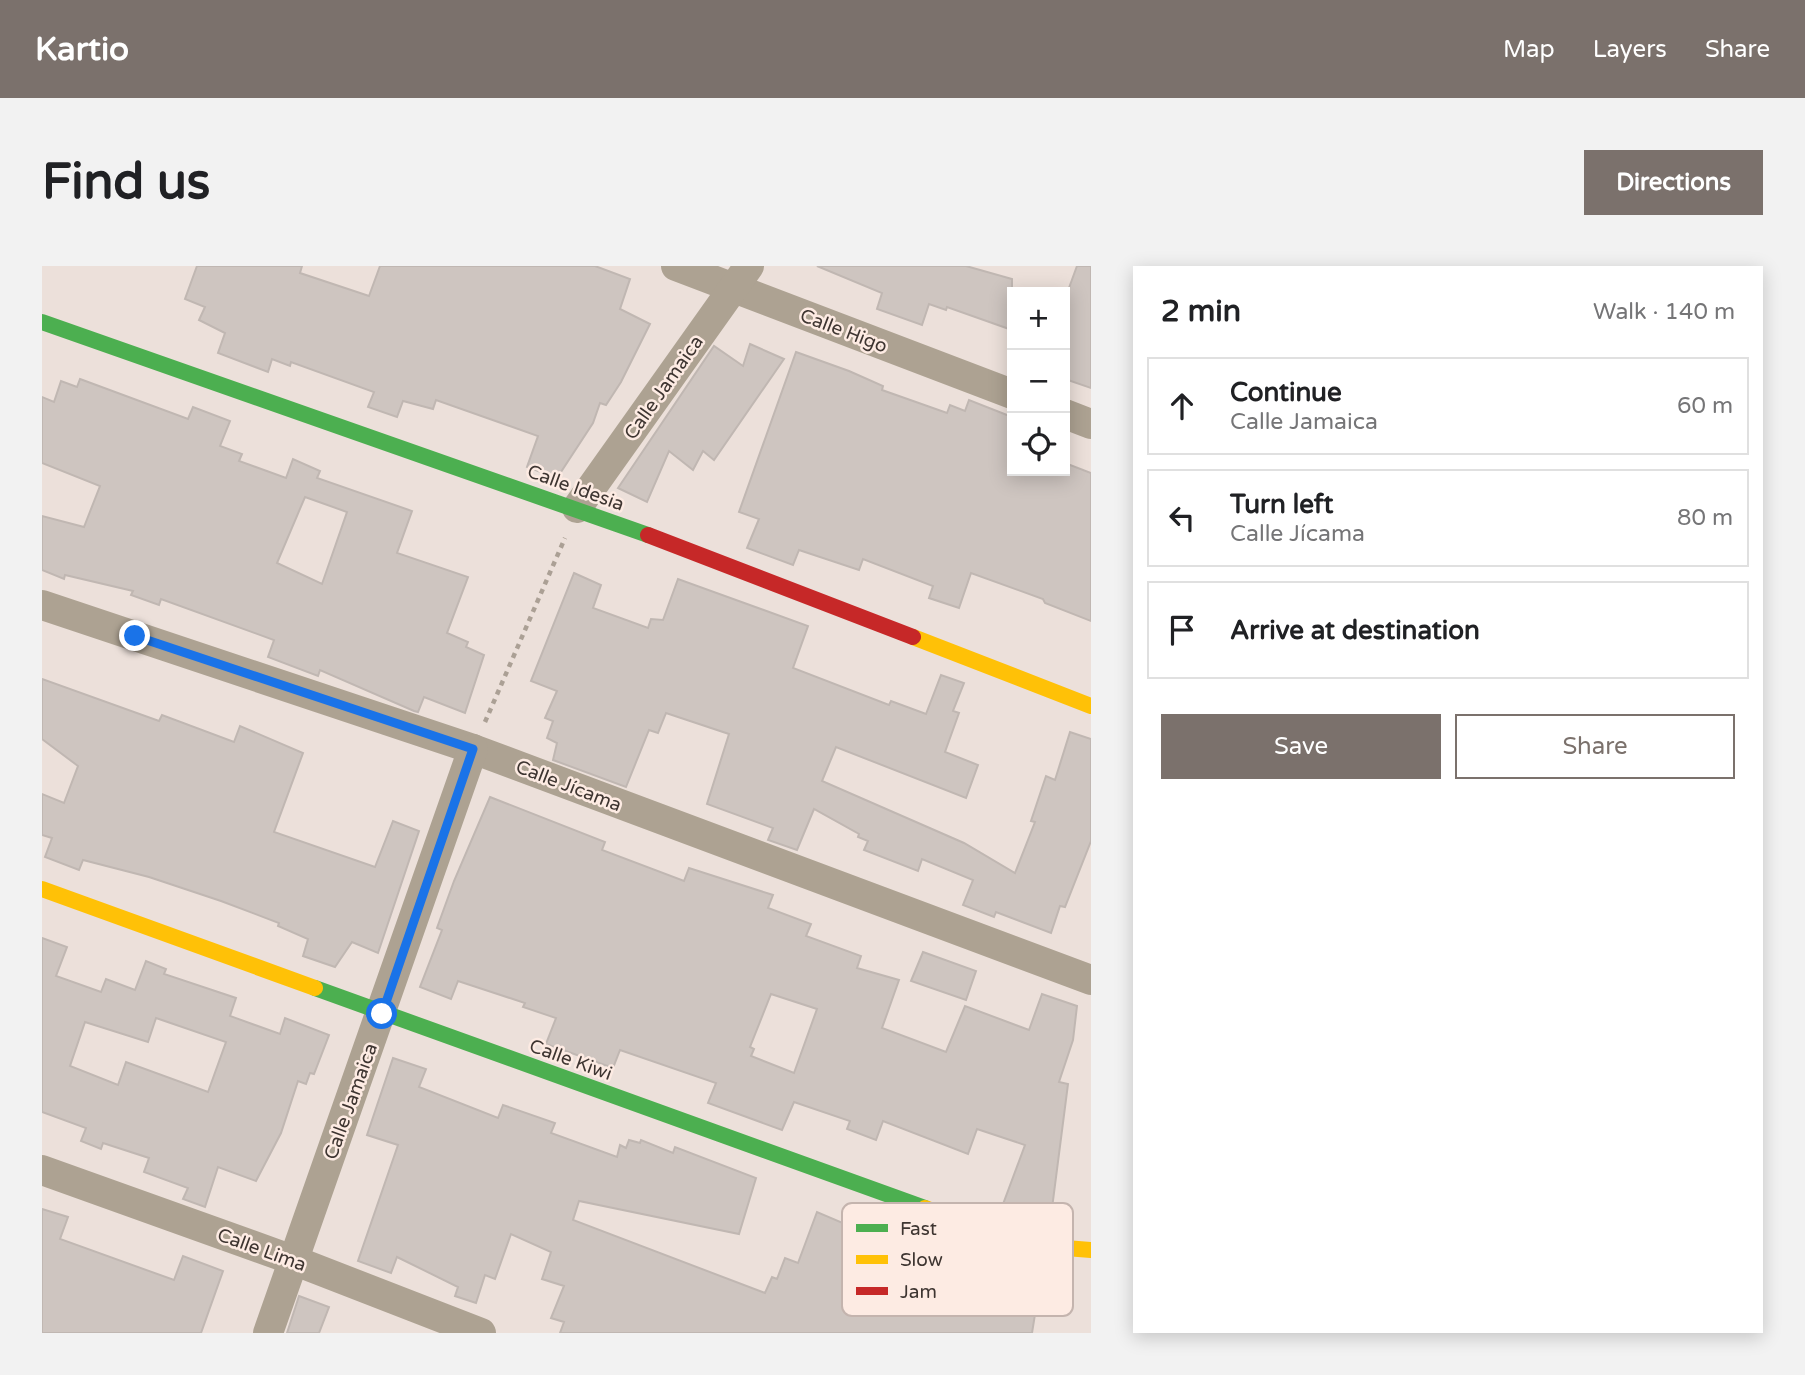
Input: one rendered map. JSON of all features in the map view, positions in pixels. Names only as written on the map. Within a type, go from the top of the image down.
[{"type":"street","name":"Calle Higo","points":[[676,266],[741,277],[1007,392]]},
{"type":"street","name":"Calle Jamaica","points":[[577,508],[741,277]]},
{"type":"street","name":"Calle Idesia","points":[[42,322],[577,508],[1091,706]]},
{"type":"street","points":[[1070,416],[1091,424]]},
{"type":"street","name":"Calle Jícama","points":[[42,606],[473,749],[1091,980]]},
{"type":"street","name":"Calle Jamaica","points":[[268,1333],[473,749]]},
{"type":"street","name":"Calle Kiwi","points":[[42,889],[911,1203]]},
{"type":"street","name":"Calle Lima","points":[[42,1170],[293,1260],[481,1333]]},
{"type":"street","name":"Calle Kiwi","points":[[1073,1249],[1091,1250]]},
{"type":"path","points":[[473,749],[577,508]]},
{"type":"building","points":[[197,266],[302,266],[300,273],[369,296],[380,266],[595,266],[630,279],[620,309],[650,324],[621,382],[606,405],[600,403],[593,423],[557,478],[527,467],[538,436],[436,400],[433,409],[403,401],[397,417],[368,407],[374,392],[291,362],[290,366],[272,359],[268,372],[218,353],[225,333],[199,320],[205,307],[185,299]]},
{"type":"building","points":[[817,266],[966,266],[1012,279],[1012,287],[1007,287],[1007,328],[947,307],[946,310],[929,304],[922,325],[877,309],[882,293]]},
{"type":"building","points":[[1077,266],[1091,266],[1091,388],[1070,381],[1069,287]]},
{"type":"building","points":[[750,344],[784,359],[714,460],[703,451],[693,470],[669,451],[647,502],[618,488],[714,346],[743,366]]},
{"type":"building","points":[[796,352],[883,386],[882,390],[947,413],[950,405],[965,411],[969,400],[1007,415],[1007,476],[1070,476],[1070,465],[1091,473],[1091,621],[1045,603],[1043,599],[971,573],[959,608],[929,598],[933,586],[863,559],[859,570],[799,550],[793,565],[747,548],[759,519],[739,512]]},
{"type":"building","points":[[80,379],[188,419],[193,407],[230,421],[220,446],[242,454],[239,461],[286,478],[293,459],[320,471],[317,478],[412,511],[397,553],[468,577],[447,633],[468,642],[466,647],[484,655],[465,713],[424,697],[418,712],[414,711],[320,670],[318,676],[268,657],[274,640],[161,599],[159,605],[131,595],[133,591],[65,575],[64,579],[42,570],[42,516],[84,527],[100,486],[42,463],[42,397],[54,402],[61,381],[77,387]],"holes":[[[305,497],[347,512],[322,584],[277,563]]]},
{"type":"building","points":[[574,573],[601,585],[593,608],[648,628],[651,619],[663,620],[678,579],[808,626],[793,668],[889,705],[891,701],[926,714],[941,675],[964,683],[953,711],[959,713],[945,752],[978,765],[966,798],[836,747],[822,781],[964,843],[1015,873],[1035,822],[1031,821],[1046,776],[1055,780],[1070,732],[1091,739],[1091,841],[1065,907],[1060,906],[1051,933],[996,912],[994,917],[963,905],[973,880],[922,859],[918,871],[864,850],[868,841],[814,809],[797,850],[768,840],[773,828],[707,804],[729,734],[666,713],[658,733],[649,730],[626,787],[553,760],[557,743],[547,738],[553,721],[545,718],[557,691],[531,681]]},
{"type":"building","points":[[42,679],[159,721],[162,715],[234,742],[240,726],[303,753],[274,832],[375,867],[393,821],[419,831],[378,953],[352,942],[335,967],[303,956],[308,939],[278,926],[279,923],[221,901],[149,877],[83,860],[79,870],[45,857],[52,838],[42,835],[42,794],[64,803],[78,766],[42,739]]},
{"type":"building","points":[[490,797],[605,842],[602,850],[684,881],[689,868],[773,895],[768,908],[811,924],[806,936],[861,956],[857,968],[899,980],[882,1028],[946,1052],[965,1006],[1029,1030],[1042,994],[1077,1006],[1073,1040],[1059,1082],[1068,1084],[1053,1203],[1003,1203],[1025,1145],[977,1129],[968,1154],[883,1121],[876,1140],[847,1129],[850,1121],[794,1102],[782,1130],[708,1103],[716,1083],[620,1050],[613,1068],[546,1044],[556,1018],[523,1007],[525,1003],[458,981],[451,999],[420,987],[442,930],[437,928]],"holes":[[[771,994],[817,1009],[794,1073],[751,1056],[754,1049],[750,1047]]]},
{"type":"building","points":[[42,938],[67,947],[56,976],[101,992],[106,979],[135,990],[146,961],[166,969],[164,974],[236,998],[230,1016],[280,1034],[285,1018],[329,1035],[314,1074],[310,1073],[306,1084],[298,1081],[281,1133],[256,1181],[218,1167],[205,1207],[183,1199],[188,1188],[144,1172],[149,1158],[103,1143],[101,1149],[81,1141],[86,1128],[42,1112]],"holes":[[[156,1018],[226,1042],[208,1092],[126,1062],[118,1085],[70,1066],[85,1022],[148,1042]]]},
{"type":"building","points":[[923,952],[976,971],[966,1000],[911,981]]},
{"type":"building","points":[[393,1058],[426,1069],[419,1087],[498,1118],[503,1105],[555,1123],[551,1133],[617,1157],[620,1145],[626,1148],[629,1140],[640,1143],[641,1140],[673,1153],[675,1147],[756,1178],[739,1234],[579,1201],[573,1220],[765,1293],[772,1277],[777,1279],[785,1258],[798,1263],[817,1212],[842,1223],[842,1316],[1035,1316],[1032,1333],[560,1333],[564,1322],[551,1318],[564,1286],[542,1279],[551,1252],[511,1234],[495,1279],[485,1275],[476,1303],[455,1296],[458,1287],[397,1257],[391,1273],[358,1261],[398,1145],[367,1135]]},
{"type":"building","points":[[42,1209],[68,1217],[60,1239],[174,1280],[183,1256],[223,1271],[201,1333],[42,1333]]},
{"type":"building","points":[[299,1296],[329,1307],[319,1333],[287,1333]]},
{"type":"traffic: fast","points":[[42,322],[648,535]]},
{"type":"traffic: fast","points":[[315,988],[911,1203]]},
{"type":"traffic: slow","points":[[913,637],[1091,706]]},
{"type":"traffic: slow","points":[[42,889],[315,988]]},
{"type":"traffic: slow","points":[[1073,1249],[1091,1250]]},
{"type":"traffic: jam","points":[[648,535],[913,637]]},
{"type":"route","points":[[135,636],[473,749],[382,1014]]}]
